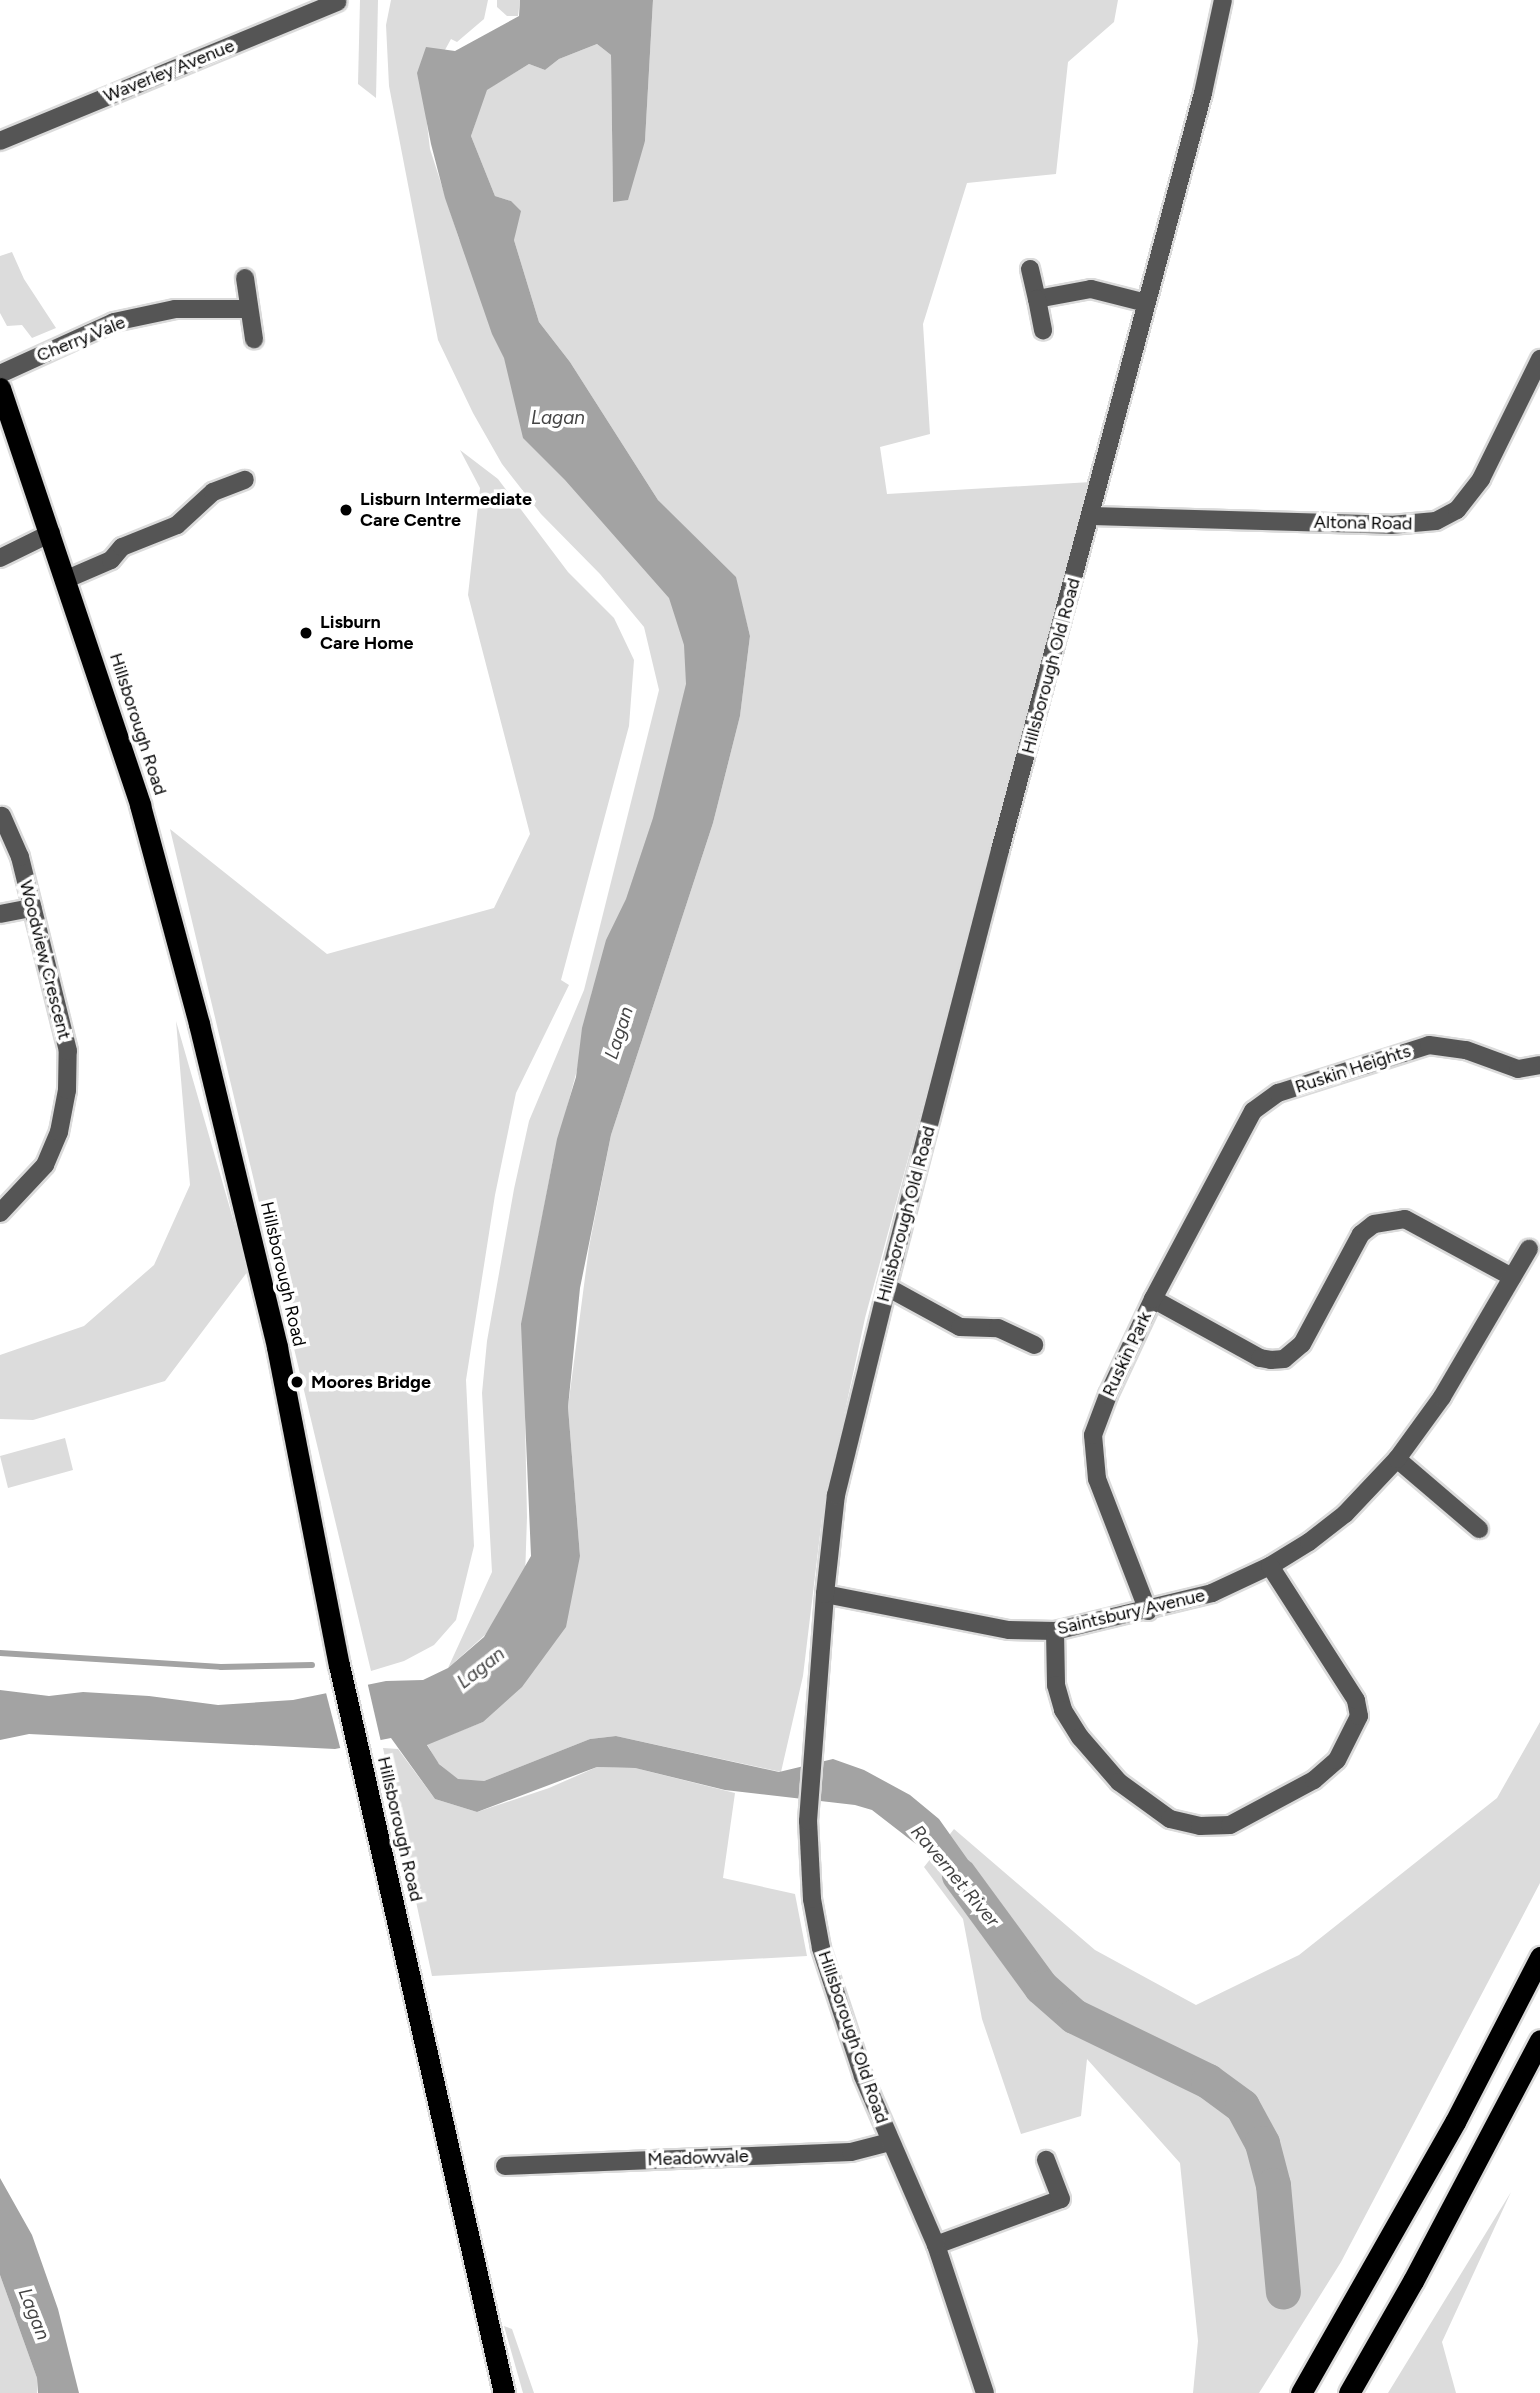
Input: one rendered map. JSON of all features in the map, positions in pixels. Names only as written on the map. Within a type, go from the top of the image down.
[{"type":"highway","name":"Hillsborough Road","points":[[0,388],[51,533],[140,805],[202,1037],[277,1347],[332,1636],[373,1810],[450,2168],[504,2393]]},
{"type":"highway","points":[[1301,2393],[1455,2122],[1540,1957]]},
{"type":"highway","points":[[1349,2393],[1413,2281],[1540,2040]]},
{"type":"street","name":"Hillsborough Old Road","points":[[985,2393],[936,2245],[890,2141],[840,2012],[821,1948],[812,1899],[808,1821],[825,1594],[836,1495],[887,1287],[1000,850],[1092,516],[1217,34],[1223,0]]},
{"type":"street","name":"Waverley Avenue","points":[[0,141],[338,2]]},
{"type":"street","points":[[1030,269],[1043,330]]},
{"type":"street","points":[[245,278],[254,339]]},
{"type":"street","points":[[1037,299],[1091,289],[1146,303]]},
{"type":"street","name":"Cherry Vale","points":[[0,374],[114,322],[175,309],[249,309]]},
{"type":"street","name":"Altona Road","points":[[1092,516],[1391,524],[1436,521],[1457,510],[1470,498],[1540,359]]},
{"type":"street","points":[[66,579],[111,560],[122,547],[177,525],[213,492],[245,480]]},
{"type":"street","points":[[0,558],[51,533]]},
{"type":"street","name":"Woodview Crescent","points":[[0,1213],[45,1164],[59,1132],[67,1090],[68,1051],[20,858],[2,816]]},
{"type":"street","points":[[0,914],[32,908]]},
{"type":"street","name":"Ruskin Heights","points":[[1253,1111],[1278,1093],[1429,1045],[1466,1050],[1518,1069],[1540,1065]]},
{"type":"street","name":"Ruskin Park","points":[[1148,1611],[1097,1479],[1093,1435],[1108,1395],[1153,1299],[1253,1111]]},
{"type":"street","points":[[1153,1299],[1260,1358],[1271,1360],[1284,1359],[1302,1344],[1360,1234],[1374,1224],[1405,1219],[1512,1278]]},
{"type":"street","name":"Saintsbury Avenue","points":[[825,1594],[1009,1630],[1055,1631],[1148,1611],[1212,1593],[1270,1566],[1345,1514],[1397,1460],[1442,1397],[1529,1249]]},
{"type":"street","points":[[887,1287],[960,1327],[998,1328],[1034,1345]]},
{"type":"street","points":[[1397,1460],[1479,1530]]},
{"type":"street","points":[[1055,1631],[1056,1685],[1063,1710],[1080,1737],[1119,1782],[1170,1819],[1200,1826],[1230,1825],[1314,1780],[1337,1760],[1359,1716],[1356,1700],[1270,1566]]},
{"type":"street","name":"Meadowvale","points":[[505,2166],[851,2152],[890,2141]]},
{"type":"street","points":[[936,2245],[1061,2199],[1046,2160]]},
{"type":"shaded area","points":[[360,0],[378,0],[376,98],[358,84]]},
{"type":"shaded area","points":[[391,0],[488,0],[484,19],[457,42],[451,39],[423,90],[430,149],[459,239],[674,602],[690,662],[680,735],[653,834],[592,992],[577,1070],[553,1160],[523,1318],[527,1517],[525,1578],[485,1635],[448,1668],[492,1572],[482,1393],[487,1341],[514,1189],[529,1121],[584,990],[659,690],[644,627],[600,574],[541,514],[502,464],[473,413],[438,340],[389,86],[386,25]]},
{"type":"shaded area","points":[[497,0],[520,0],[518,16],[507,16],[497,7]]},
{"type":"shaded area","points":[[653,0],[1118,0],[1114,22],[1068,62],[1056,174],[967,183],[923,324],[930,434],[880,447],[887,494],[1091,482],[865,1318],[822,1518],[803,1676],[781,1772],[616,1736],[590,1739],[484,1781],[458,1780],[437,1762],[427,1744],[483,1722],[580,1556],[568,1407],[589,1247],[611,1135],[713,823],[740,716],[750,636],[735,577],[658,500],[570,362],[539,322],[514,240],[515,225],[511,201],[495,196],[471,136],[486,90],[529,64],[545,70],[559,59],[597,44],[611,55],[613,201],[645,141]]},
{"type":"shaded area","points":[[12,252],[24,279],[56,328],[32,338],[22,325],[7,326],[0,313],[0,256]]},
{"type":"shaded area","points":[[460,450],[498,479],[568,572],[614,618],[634,660],[629,726],[561,980],[569,985],[516,1093],[495,1195],[466,1380],[474,1546],[456,1620],[434,1645],[404,1661],[371,1671],[170,829],[327,954],[494,908],[530,834],[468,595],[480,488]]},
{"type":"shaded area","points":[[176,1021],[248,1271],[165,1381],[33,1420],[0,1419],[0,1355],[84,1326],[154,1265],[190,1185]]},
{"type":"shaded area","points":[[65,1438],[73,1470],[8,1488],[0,1456]]},
{"type":"shaded area","points":[[1540,1722],[1540,1883],[1341,2262],[1259,2393],[1193,2393],[1198,2341],[1180,2163],[1087,2059],[1081,2116],[1021,2134],[982,2019],[963,1919],[924,1867],[954,1829],[1095,1950],[1196,2005],[1299,1955],[1497,1798]]},
{"type":"shaded area","points":[[383,1748],[398,1749],[435,1799],[477,1812],[549,1788],[597,1767],[635,1768],[735,1793],[723,1878],[795,1894],[807,1956],[432,1976]]},
{"type":"shaded area","points":[[1511,2192],[1442,2342],[1456,2393],[1388,2393]]},
{"type":"shaded area","points":[[0,2275],[37,2378],[37,2393],[0,2393]]},
{"type":"shaded area","points":[[504,2326],[512,2329],[534,2393],[523,2393]]},
{"type":"water","name":"Lagan","points":[[520,0],[653,0],[645,141],[628,200],[613,202],[611,55],[597,44],[559,59],[545,70],[529,64],[487,90],[471,136],[495,196],[511,201],[521,211],[514,240],[539,322],[570,362],[658,500],[736,577],[750,636],[740,716],[713,823],[611,1135],[580,1288],[568,1407],[580,1556],[566,1627],[522,1687],[483,1722],[427,1745],[439,1764],[458,1779],[484,1781],[590,1739],[616,1736],[779,1772],[833,1759],[864,1770],[910,1795],[939,1819],[1000,1905],[976,1921],[925,1851],[872,1810],[855,1805],[725,1790],[635,1768],[597,1767],[477,1812],[435,1799],[391,1738],[335,1749],[29,1734],[0,1740],[0,1690],[49,1696],[83,1692],[149,1696],[218,1705],[293,1700],[386,1681],[423,1680],[448,1668],[484,1637],[531,1556],[521,1324],[557,1139],[576,1077],[582,1028],[606,940],[626,899],[653,818],[686,684],[684,645],[669,598],[565,480],[523,438],[504,358],[492,334],[445,198],[431,144],[417,73],[426,47],[455,51],[519,16]]},
{"type":"water","points":[[0,2178],[32,2235],[58,2309],[79,2393],[38,2393],[37,2378],[0,2275]]},
{"type":"pier","points":[[367,1681],[381,1742],[341,1751],[325,1689]]},
{"type":"waterway","points":[[0,1653],[221,1667],[312,1665]]},
{"type":"waterway","name":"Ravernet River","points":[[959,1875],[1041,1987],[1074,2016],[1208,2081],[1242,2106],[1262,2143],[1273,2185],[1283,2292]]},
{"type":"place","name":"Lisburn Intermediate Care Centre","points":[[346,510]]},
{"type":"place","name":"Lisburn Care Home","points":[[306,633]]},
{"type":"place","name":"Moores Bridge","points":[[297,1382]]}]
